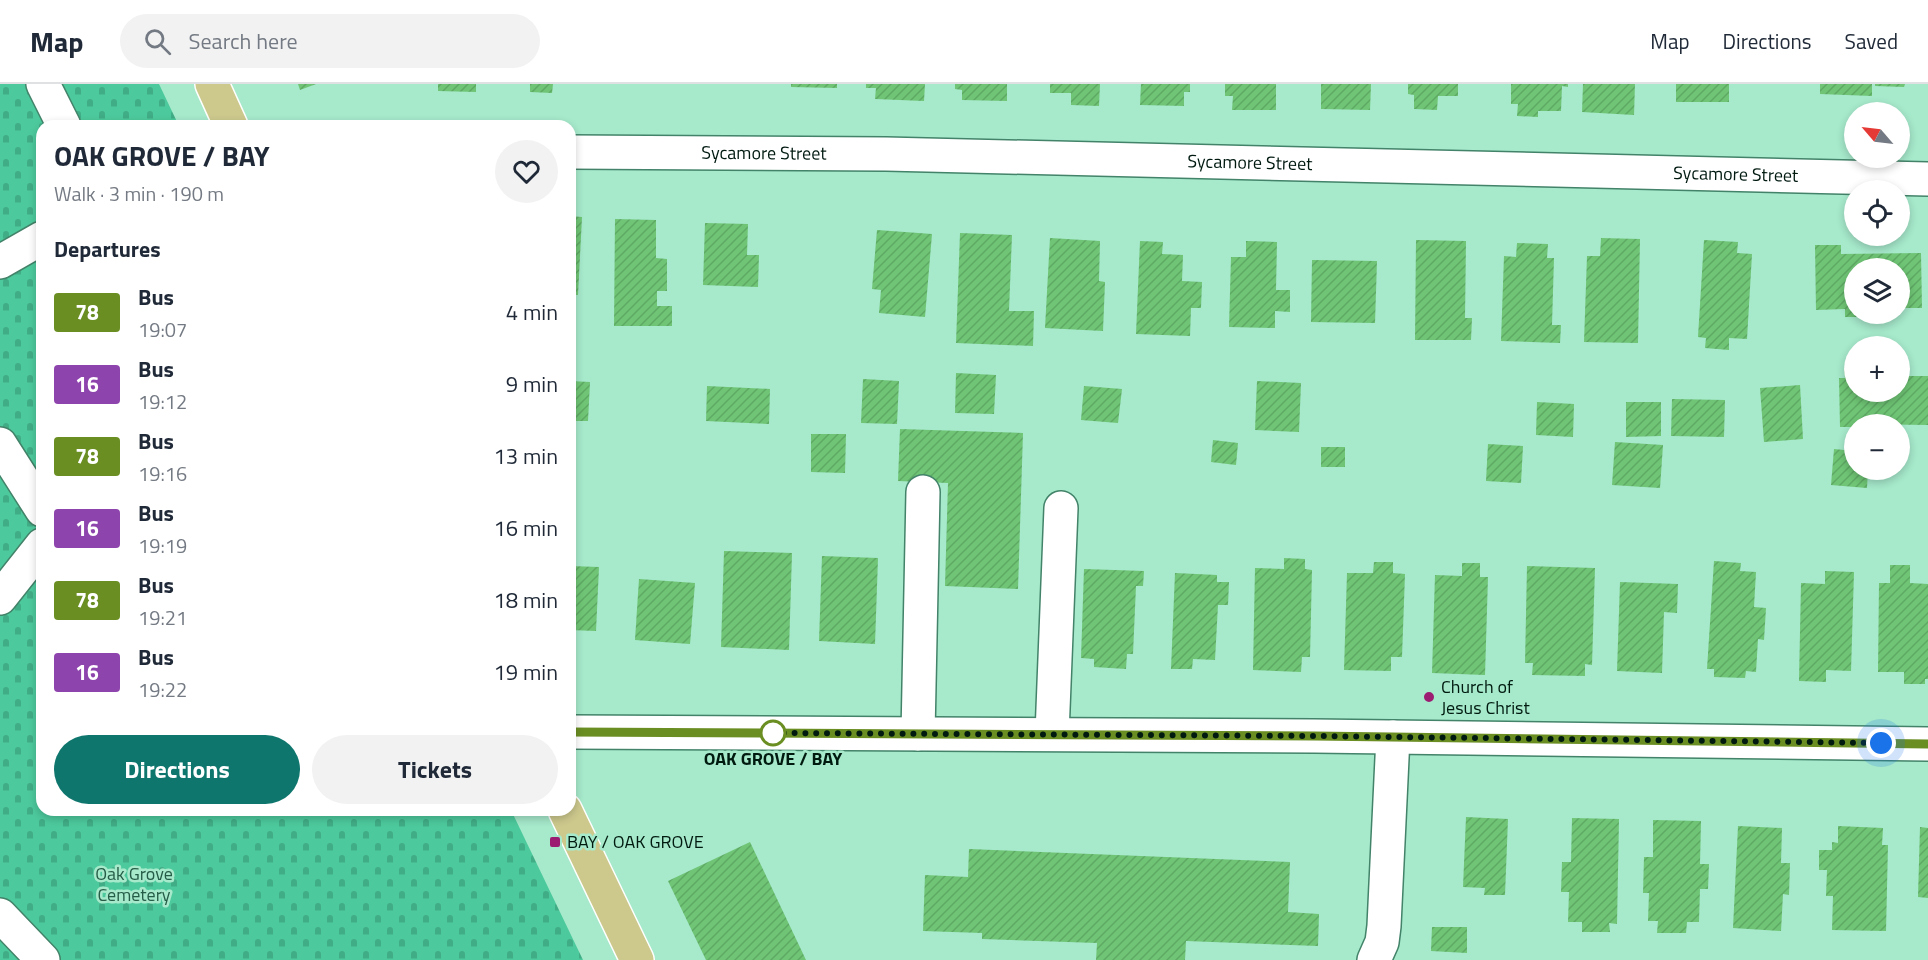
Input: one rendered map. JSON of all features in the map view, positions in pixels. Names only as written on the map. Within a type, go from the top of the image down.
[{"type":"main road","points":[[212,84],[228,120]]},
{"type":"main road","points":[[568,816],[637,960]]},
{"type":"street","points":[[43,84],[61,120]]},
{"type":"street","name":"Sycamore Street","points":[[576,152],[910,155],[1928,179]]},
{"type":"street","points":[[0,262],[36,241]]},
{"type":"street","points":[[0,444],[36,501]]},
{"type":"street","points":[[918,734],[923,492]]},
{"type":"street","points":[[1052,734],[1061,508]]},
{"type":"street","points":[[0,598],[36,553]]},
{"type":"street","points":[[576,732],[1392,737],[1928,744]]},
{"type":"street","points":[[1374,960],[1382,942],[1384,926],[1392,737]]},
{"type":"street","points":[[0,915],[43,960]]},
{"type":"green space","name":"Oak Grove Cemetery","points":[[0,84],[159,84],[176,120],[36,120],[36,816],[514,816],[583,960],[0,960]]},
{"type":"building","points":[[298,84],[316,84],[300,90]]},
{"type":"building","points":[[438,84],[476,84],[476,92],[438,91]]},
{"type":"building","points":[[530,84],[553,84],[552,93],[530,92]]},
{"type":"building","points":[[791,84],[837,84],[837,88],[791,87]]},
{"type":"building","points":[[866,84],[925,84],[924,101],[875,99],[876,88],[866,88]]},
{"type":"building","points":[[955,84],[1007,84],[1007,101],[962,100],[962,90],[955,89]]},
{"type":"building","points":[[1050,84],[1100,84],[1099,106],[1071,105],[1071,93],[1050,93]]},
{"type":"building","points":[[1141,84],[1190,84],[1190,92],[1184,92],[1184,106],[1140,105]]},
{"type":"building","points":[[1225,84],[1276,84],[1276,110],[1232,110],[1233,96],[1225,96]]},
{"type":"building","points":[[1321,84],[1371,84],[1370,110],[1321,109]]},
{"type":"building","points":[[1408,84],[1458,84],[1458,96],[1438,96],[1437,110],[1414,109],[1414,95],[1408,94]]},
{"type":"building","points":[[1511,84],[1568,84],[1568,87],[1562,86],[1561,111],[1538,111],[1538,117],[1517,116],[1518,104],[1511,104]]},
{"type":"building","points":[[1583,84],[1635,84],[1634,115],[1582,112]]},
{"type":"building","points":[[1676,84],[1729,84],[1729,102],[1676,102]]},
{"type":"building","points":[[1820,84],[1872,84],[1872,96],[1820,94]]},
{"type":"building","points":[[1875,84],[1905,84],[1904,87],[1875,86]]},
{"type":"building","points":[[576,216],[582,217],[578,295],[576,295]]},
{"type":"building","points":[[615,219],[656,220],[656,258],[667,259],[667,291],[657,291],[657,306],[672,306],[672,326],[614,326]]},
{"type":"building","points":[[705,223],[748,224],[747,255],[759,255],[758,287],[703,285]]},
{"type":"building","points":[[877,230],[932,234],[925,317],[879,313],[881,290],[872,289]]},
{"type":"building","points":[[960,233],[1012,235],[1009,311],[1034,311],[1033,346],[956,343]]},
{"type":"building","points":[[1050,238],[1100,241],[1099,281],[1105,282],[1103,331],[1045,328]]},
{"type":"building","points":[[1601,238],[1640,239],[1638,343],[1584,342],[1587,256],[1600,256]]},
{"type":"building","points":[[1416,240],[1466,241],[1465,318],[1472,318],[1471,340],[1415,340]]},
{"type":"building","points":[[1704,240],[1738,242],[1737,253],[1752,254],[1747,339],[1729,338],[1729,350],[1705,348],[1706,338],[1698,337]]},
{"type":"building","points":[[1140,241],[1163,242],[1162,254],[1183,255],[1182,281],[1202,282],[1201,308],[1191,308],[1190,336],[1136,334]]},
{"type":"building","points":[[1246,241],[1277,242],[1276,290],[1290,290],[1290,312],[1275,311],[1275,328],[1229,327],[1231,257],[1246,257]]},
{"type":"building","points":[[1517,243],[1548,244],[1547,258],[1554,258],[1552,325],[1561,325],[1560,343],[1501,341],[1504,256],[1516,257]]},
{"type":"building","points":[[1815,245],[1841,245],[1841,254],[1921,253],[1922,308],[1910,308],[1910,258],[1844,258],[1844,309],[1816,310]]},
{"type":"building","points":[[1312,260],[1377,261],[1375,323],[1311,322]]},
{"type":"building","points":[[956,373],[996,375],[994,414],[955,413]]},
{"type":"building","points":[[1910,376],[1928,376],[1928,425],[1910,425],[1910,414],[1844,414],[1844,427],[1840,427],[1839,378],[1844,378],[1844,402],[1910,402]]},
{"type":"building","points":[[863,379],[899,381],[897,424],[861,423]]},
{"type":"building","points":[[576,381],[590,382],[588,421],[576,421]]},
{"type":"building","points":[[1257,381],[1301,383],[1299,432],[1255,430]]},
{"type":"building","points":[[1800,385],[1803,439],[1764,442],[1760,388]]},
{"type":"building","points":[[707,386],[770,389],[769,424],[706,421]]},
{"type":"building","points":[[1084,386],[1122,389],[1118,423],[1081,420]]},
{"type":"building","points":[[1672,399],[1725,400],[1724,437],[1671,436]]},
{"type":"building","points":[[1537,402],[1574,404],[1573,437],[1536,435]]},
{"type":"building","points":[[1626,402],[1661,402],[1661,436],[1626,437]]},
{"type":"building","points":[[900,429],[1023,433],[1018,589],[945,586],[948,483],[898,481]]},
{"type":"building","points":[[811,434],[846,434],[845,473],[811,472]]},
{"type":"building","points":[[1213,440],[1238,443],[1236,465],[1211,462]]},
{"type":"building","points":[[1615,442],[1663,445],[1660,488],[1612,485]]},
{"type":"building","points":[[1488,444],[1523,446],[1521,483],[1486,481]]},
{"type":"building","points":[[1321,447],[1345,447],[1345,467],[1321,467]]},
{"type":"building","points":[[1834,449],[1844,450],[1844,480],[1867,480],[1867,488],[1831,485]]},
{"type":"building","points":[[724,551],[792,553],[789,650],[721,647]]},
{"type":"building","points":[[822,556],[878,558],[875,644],[819,641]]},
{"type":"building","points":[[1284,558],[1305,559],[1305,569],[1312,570],[1310,657],[1302,657],[1301,672],[1253,670],[1255,568],[1284,569]]},
{"type":"building","points":[[1714,561],[1741,563],[1740,571],[1756,572],[1754,607],[1766,608],[1764,640],[1758,639],[1756,672],[1746,671],[1745,678],[1714,677],[1714,669],[1707,669]]},
{"type":"building","points":[[1374,562],[1393,562],[1393,573],[1405,574],[1402,657],[1391,657],[1391,671],[1344,670],[1347,573],[1373,573]]},
{"type":"building","points":[[1462,563],[1480,563],[1480,577],[1488,577],[1485,675],[1432,673],[1435,575],[1462,576]]},
{"type":"building","points":[[1890,565],[1910,565],[1910,583],[1928,584],[1928,679],[1925,679],[1925,684],[1904,684],[1904,672],[1878,672],[1879,583],[1890,583]]},
{"type":"building","points":[[576,566],[599,567],[596,631],[576,630]]},
{"type":"building","points":[[1527,566],[1595,568],[1592,665],[1585,664],[1585,676],[1532,675],[1533,663],[1525,663]]},
{"type":"building","points":[[1084,569],[1144,571],[1143,586],[1136,586],[1133,654],[1127,654],[1126,669],[1094,667],[1094,659],[1081,658]]},
{"type":"building","points":[[1825,571],[1854,572],[1851,671],[1826,670],[1826,682],[1799,681],[1801,583],[1825,584]]},
{"type":"building","points":[[1175,573],[1217,575],[1217,582],[1229,582],[1228,605],[1218,605],[1215,660],[1193,659],[1192,669],[1171,669]]},
{"type":"building","points":[[639,579],[695,583],[690,644],[635,640]]},
{"type":"building","points":[[1620,582],[1678,584],[1677,613],[1664,612],[1662,673],[1617,671]]},
{"type":"building","points":[[1466,817],[1508,819],[1505,895],[1484,895],[1485,888],[1463,887]]},
{"type":"building","points":[[1572,818],[1619,819],[1617,924],[1609,923],[1610,932],[1582,932],[1582,922],[1568,922],[1569,892],[1561,892],[1562,862],[1571,862]]},
{"type":"building","points":[[1653,820],[1701,821],[1700,864],[1709,864],[1708,889],[1700,889],[1699,922],[1687,922],[1686,933],[1657,933],[1658,921],[1648,921],[1649,893],[1643,893],[1644,857],[1653,857]]},
{"type":"building","points":[[1738,826],[1782,828],[1781,863],[1790,863],[1789,895],[1783,894],[1781,931],[1733,928]]},
{"type":"building","points":[[1838,826],[1883,828],[1882,845],[1888,845],[1886,931],[1832,930],[1833,896],[1826,896],[1827,870],[1819,870],[1819,850],[1832,850],[1832,842],[1838,843]]},
{"type":"building","points":[[1920,827],[1928,828],[1928,898],[1918,897]]},
{"type":"building","points":[[750,842],[806,960],[706,960],[668,881]]},
{"type":"building","points":[[969,849],[1290,862],[1288,912],[1319,914],[1318,946],[1186,941],[1185,960],[1096,960],[1097,943],[982,939],[982,933],[923,931],[925,875],[968,877]]},
{"type":"building","points":[[1432,927],[1467,927],[1467,953],[1431,951]]},
{"type":"bus line","name":"78","points":[[576,732],[1314,736],[1928,744]]},
{"type":"place","name":"Church of Jesus Christ","points":[[1429,697]]},
{"type":"place","name":"OAK GROVE / BAY","points":[[773,733]]},
{"type":"place","name":"BAY / OAK GROVE","points":[[555,842]]},
{"type":"route","points":[[773,733],[1314,736],[1881,743]]}]
